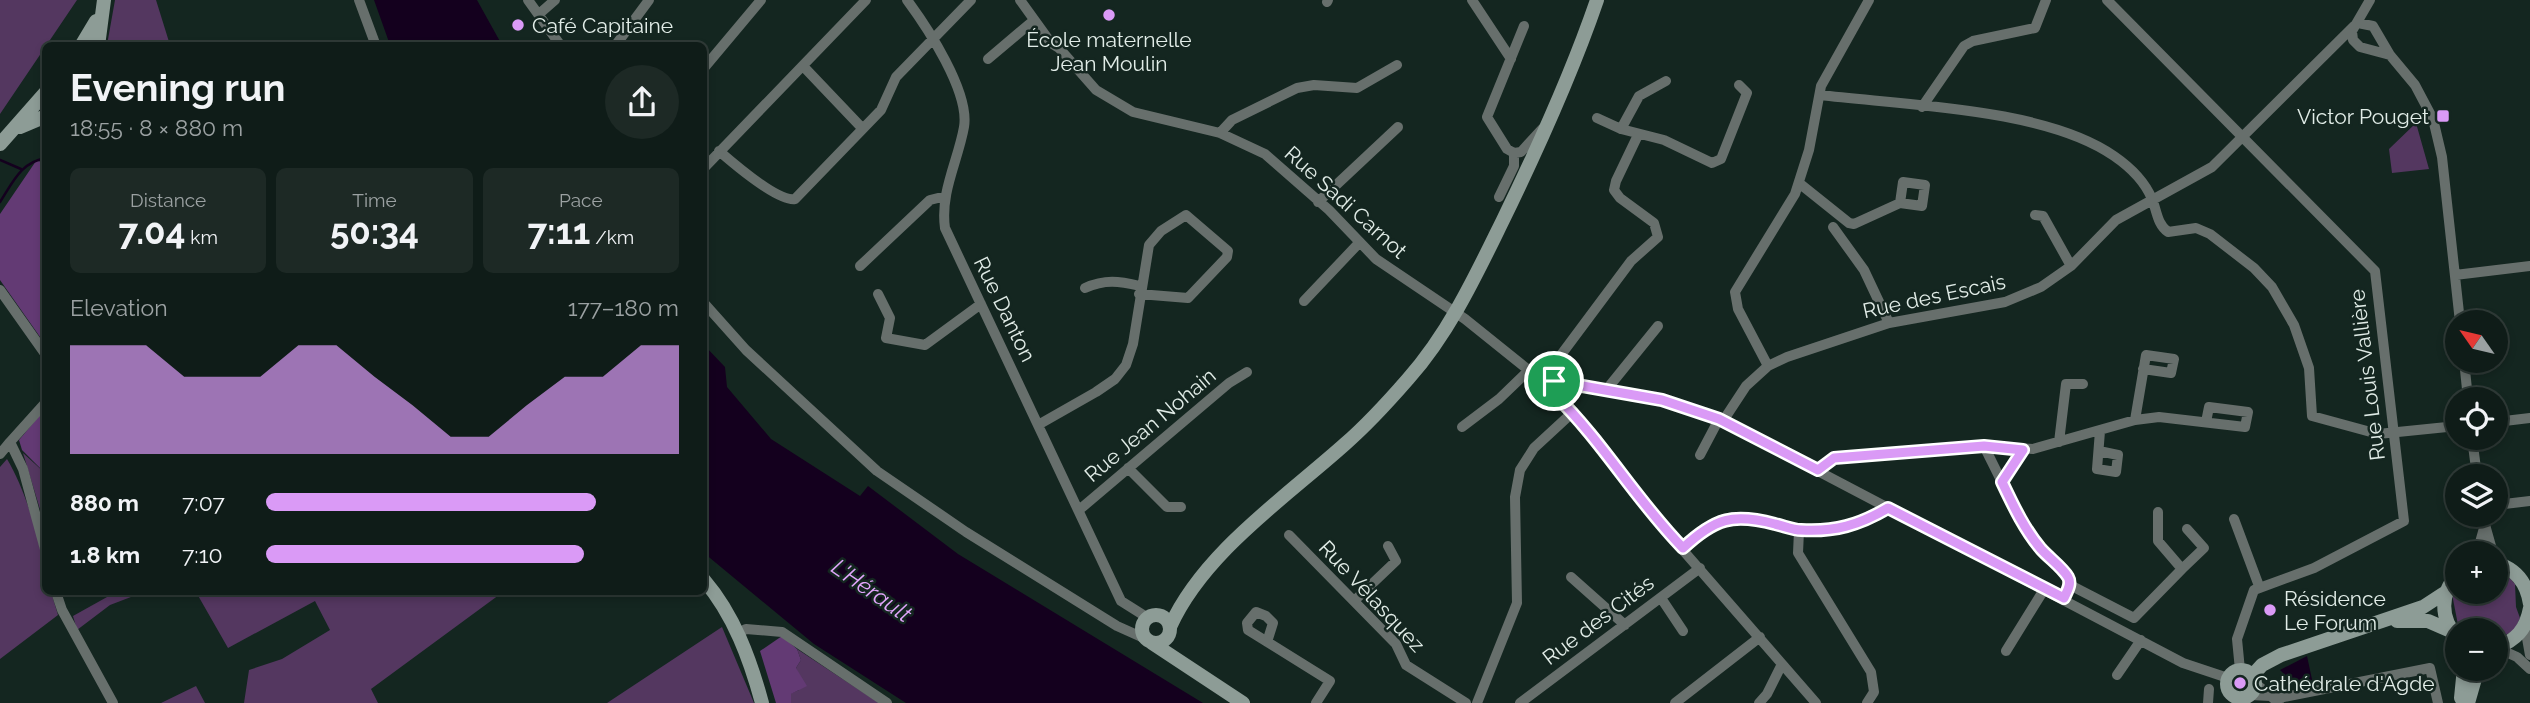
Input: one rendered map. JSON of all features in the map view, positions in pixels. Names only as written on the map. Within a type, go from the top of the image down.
[{"type":"street","points":[[359,0],[375,42]]},
{"type":"street","points":[[528,0],[558,42]]},
{"type":"street","points":[[539,14],[555,0]]},
{"type":"street","points":[[618,42],[649,0]]},
{"type":"street","points":[[707,64],[761,0]]},
{"type":"street","points":[[707,165],[866,0]]},
{"type":"street","name":"Rue Danton","points":[[907,0],[934,38],[956,85],[965,124],[946,196],[945,228],[1121,601],[1152,617]]},
{"type":"street","points":[[719,152],[775,193],[787,200],[795,199],[881,110],[896,77],[971,0]]},
{"type":"street","name":"Rue Sadi Carnot","points":[[1020,0],[1033,21],[1091,86],[1116,103],[1143,115],[1220,133],[1265,154],[1385,266],[1455,312],[1528,371],[1549,380]]},
{"type":"street","points":[[1472,0],[1511,59]]},
{"type":"street","points":[[1768,366],[1738,309],[1735,292],[1742,276],[1785,215],[1799,183],[1821,86],[1869,0]]},
{"type":"street","points":[[1922,107],[1964,46],[1973,41],[2035,28],[2046,0]]},
{"type":"street","points":[[2332,50],[2361,46],[2374,41],[2371,0]]},
{"type":"street","name":"Rue des Escais","points":[[1700,455],[1732,402],[1768,366],[1810,348],[1889,323],[2005,302],[2041,287],[2071,267],[2116,220],[2212,167],[2356,25],[2371,0]]},
{"type":"street","points":[[1182,601],[1170,631],[1160,643],[1149,641],[1142,630],[1152,617],[1182,601],[1265,511],[1369,422],[1431,352],[1455,312],[1549,122],[1594,1]]},
{"type":"street","name":"Rue Louis Vallière","points":[[2109,1],[2375,271],[2404,521],[2314,568],[2264,584]]},
{"type":"street","points":[[83,42],[103,7]]},
{"type":"street","points":[[99,42],[103,7]]},
{"type":"street","points":[[988,59],[1033,21]]},
{"type":"street","points":[[2390,55],[2361,46],[2351,36],[2356,25],[2374,29],[2390,55],[2415,85],[2436,129],[2459,310]]},
{"type":"street","points":[[1524,26],[1488,117],[1507,149],[1514,153],[1521,152],[1549,122]]},
{"type":"street","points":[[1220,133],[1232,120],[1297,88],[1314,85],[1357,88],[1397,65]]},
{"type":"street","points":[[803,66],[862,128]]},
{"type":"street","points":[[1621,129],[1639,96],[1666,81]]},
{"type":"street","points":[[1597,118],[1638,135],[1664,139],[1712,163],[1721,159],[1748,93],[1739,85]]},
{"type":"street","points":[[1820,95],[2022,119],[2099,147],[2115,156],[2144,184],[2161,227],[2168,232],[2196,228],[2210,234],[2246,261],[2272,287],[2294,325],[2309,368],[2312,383],[2309,409],[2316,419],[2378,434],[2445,427]]},
{"type":"street","points":[[0,144],[42,96]]},
{"type":"street","points":[[10,132],[42,118]]},
{"type":"street","points":[[1318,202],[1398,127]]},
{"type":"street","points":[[1549,380],[1631,261],[1658,237],[1654,223],[1620,198],[1614,190],[1638,135]]},
{"type":"street","points":[[1499,197],[1514,166],[1514,153]]},
{"type":"street","points":[[1799,183],[1849,223],[1854,224],[1900,203]]},
{"type":"street","points":[[860,266],[930,200],[946,196]]},
{"type":"street","points":[[1038,425],[1096,392],[1120,372],[1133,344],[1140,290],[1149,245],[1161,231],[1186,215],[1227,250],[1227,257],[1188,298],[1140,290],[1119,281],[1100,281],[1085,288]]},
{"type":"street","points":[[2035,215],[2043,216],[2071,267]]},
{"type":"street","points":[[1833,227],[1864,270],[1889,323]]},
{"type":"street","points":[[1304,301],[1359,243]]},
{"type":"street","points":[[2455,275],[2530,266]]},
{"type":"street","points":[[0,290],[42,349]]},
{"type":"street","points":[[878,295],[890,318],[886,338],[925,345],[981,304]]},
{"type":"street","points":[[707,306],[746,350],[877,471],[965,532],[1117,626],[1149,641],[1243,703]]},
{"type":"street","points":[[1607,390],[1658,326]]},
{"type":"street","points":[[2135,420],[2143,369]]},
{"type":"street","points":[[1462,427],[1499,399],[1528,371]]},
{"type":"street","name":"Rue Jean Nohain","points":[[1079,510],[1229,383],[1247,372]]},
{"type":"street","points":[[1549,380],[1662,400],[1721,420],[2045,588],[2183,663],[2240,689],[2274,700],[2430,668],[2438,703]]},
{"type":"street","points":[[1549,380],[1555,395],[1602,444],[1654,517],[1816,703]]},
{"type":"street","points":[[2059,442],[2066,384],[2083,383]]},
{"type":"street","points":[[0,454],[42,406]]},
{"type":"street","points":[[1477,703],[1517,603],[1515,497],[1520,470],[1534,448],[1573,412]]},
{"type":"street","points":[[1818,470],[1834,458],[1984,446],[2023,450],[2135,420],[2170,417],[2206,422]]},
{"type":"street","points":[[2508,421],[2530,418]]},
{"type":"street","points":[[2099,451],[2100,431]]},
{"type":"street","points":[[10,442],[23,469],[42,538]]},
{"type":"street","points":[[1984,446],[2022,523],[2040,548],[2067,575],[2070,584],[2064,598]]},
{"type":"street","points":[[2002,482],[2023,450]]},
{"type":"street","points":[[1128,468],[1167,507],[1181,507]]},
{"type":"street","points":[[2508,504],[2530,501]]},
{"type":"street","points":[[1683,548],[1707,528],[1734,517],[1799,531],[1844,529],[1888,508]]},
{"type":"street","points":[[2158,512],[2158,541],[2182,569]]},
{"type":"street","points":[[2234,519],[2264,584],[2250,595],[2237,639],[2240,689]]},
{"type":"street","points":[[2070,584],[2134,618],[2204,548],[2187,528]]},
{"type":"street","points":[[2480,541],[2484,528]]},
{"type":"street","points":[[2484,528],[2489,541]]},
{"type":"street","points":[[1799,531],[1798,552],[1871,671],[1874,692],[1867,703]]},
{"type":"street","name":"Rue Vélasquez","points":[[1289,535],[1396,644],[1406,665],[1466,703]]},
{"type":"street","points":[[1354,601],[1396,561],[1388,546]]},
{"type":"street","name":"Rue des Cités","points":[[1520,703],[1700,568]]},
{"type":"street","points":[[2508,568],[2525,580],[2528,591],[2530,655]]},
{"type":"street","points":[[1571,577],[1625,625]]},
{"type":"street","points":[[707,585],[738,633],[752,666],[762,703]]},
{"type":"street","points":[[2006,651],[2045,588]]},
{"type":"street","points":[[2240,689],[2262,665],[2281,655],[2423,607],[2445,593]]},
{"type":"street","points":[[57,595],[62,610],[113,703]]},
{"type":"street","points":[[1661,598],[1683,631]]},
{"type":"street","points":[[2508,642],[2513,640],[2528,616]]},
{"type":"street","points":[[1152,617],[1166,619],[1190,669]]},
{"type":"street","points":[[2385,621],[2428,621],[2445,630]]},
{"type":"street","points":[[738,633],[746,629],[782,632],[887,703]]},
{"type":"street","points":[[1675,703],[1760,637]]},
{"type":"street","points":[[2117,674],[2141,640]]},
{"type":"street","points":[[1266,642],[1330,681],[1317,703]]},
{"type":"street","points":[[2508,653],[2517,657],[2530,669]]},
{"type":"street","points":[[1759,703],[1782,663]]},
{"type":"street","points":[[2460,703],[2463,681]]},
{"type":"street","points":[[2468,703],[2474,681]]},
{"type":"street","points":[[2208,703],[2209,689]]},
{"type":"shaded area","points":[[0,0],[77,0],[49,42],[42,42],[42,52],[0,114]]},
{"type":"shaded area","points":[[115,0],[156,0],[169,42],[108,42]]},
{"type":"shaded area","points":[[2416,123],[2429,169],[2392,173],[2389,149]]},
{"type":"shaded area","points":[[36,161],[42,162],[42,340],[0,280],[0,214]]},
{"type":"shaded area","points":[[42,413],[42,470],[22,450],[19,440]]},
{"type":"shaded area","points":[[23,453],[42,470],[42,516]]},
{"type":"shaded area","points":[[7,459],[28,505],[42,559],[42,595],[52,595],[58,615],[0,659],[0,467]]},
{"type":"shaded area","points":[[2508,576],[2515,584],[2516,607],[2520,618],[2514,631],[2508,634],[2508,618],[2457,618],[2454,604],[2508,604]]},
{"type":"shaded area","points":[[111,595],[136,595],[110,605],[77,630],[73,616]]},
{"type":"shaded area","points":[[198,595],[499,595],[371,689],[378,703],[244,703],[249,670],[282,659],[330,630],[315,601],[228,648]]},
{"type":"shaded area","points":[[722,627],[754,703],[607,703]]},
{"type":"shaded area","points":[[782,636],[797,649],[801,660],[796,668],[807,686],[791,694],[791,703],[776,703],[760,651]]},
{"type":"shaded area","points":[[797,649],[879,703],[791,703],[790,694],[799,690],[796,668],[801,660]]},
{"type":"shaded area","points":[[196,686],[205,703],[161,703]]},
{"type":"water","points":[[374,0],[477,0],[500,42],[389,42]]},
{"type":"water","name":"L'Hérault","points":[[707,348],[725,367],[727,387],[771,439],[860,496],[868,486],[958,554],[1203,703],[906,703],[814,644],[707,555]]},
{"type":"water","points":[[2307,656],[2313,684],[2297,687],[2280,670]]},
{"type":"waterway","points":[[0,202],[24,168],[42,159]]},
{"type":"waterway","points":[[0,160],[21,169]]},
{"type":"place","name":"École maternelle Jean Moulin","points":[[1109,15]]},
{"type":"place","name":"Café Capitaine","points":[[518,25]]},
{"type":"place","name":"Victor Pouget","points":[[2443,116]]},
{"type":"place","name":"Résidence Le Forum","points":[[2270,610]]},
{"type":"place","name":"Cathédrale d'Agde","points":[[2240,683]]},
{"type":"route","points":[[1554,381],[1636,394],[1719,419],[1818,470],[1834,458],[1984,446],[2023,450],[2002,482],[2022,523],[2040,548],[2067,575],[2070,584],[2067,592],[2064,598],[1888,508],[1844,529],[1835,530],[1799,531],[1751,518],[1734,517],[1707,528],[1683,548],[1654,517],[1597,439],[1555,395],[1554,381]]}]
